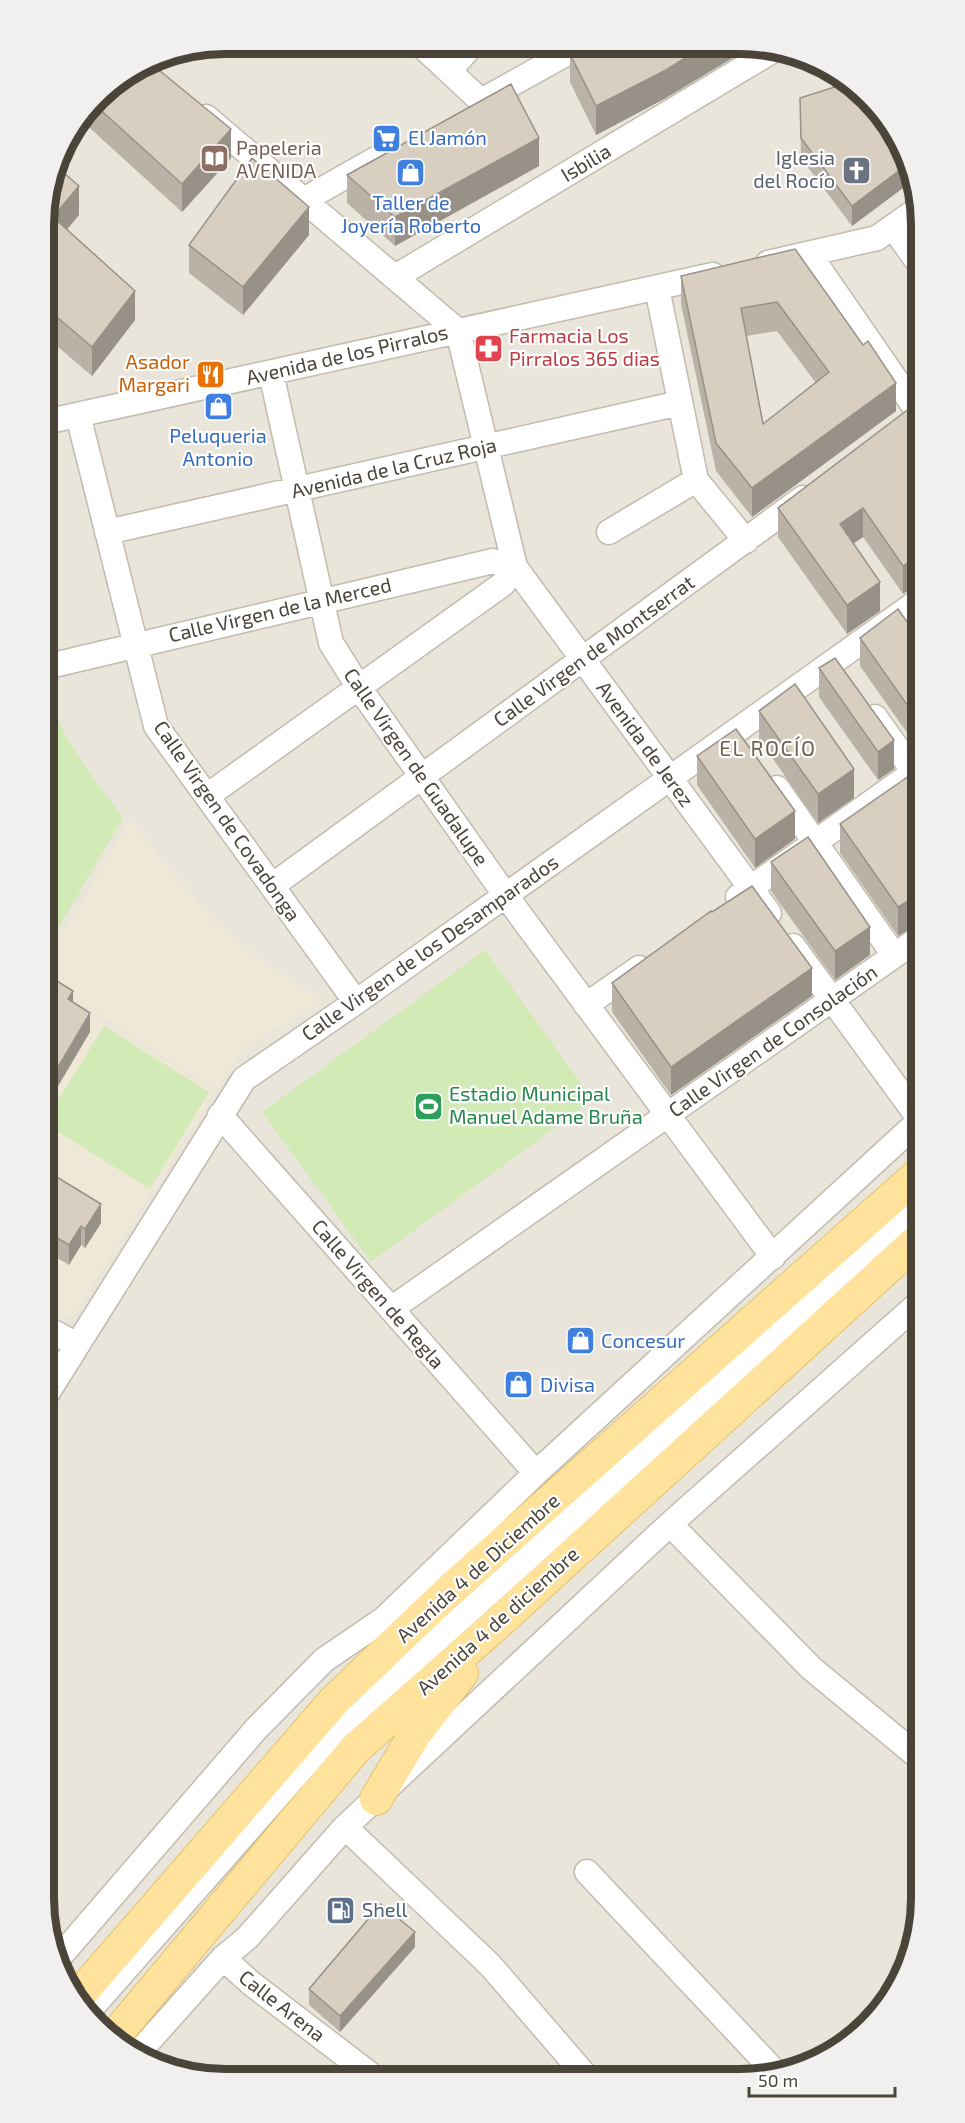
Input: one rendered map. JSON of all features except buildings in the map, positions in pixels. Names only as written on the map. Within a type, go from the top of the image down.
[{"type":"main road","name":"Avenida 4 de Diciembre","points":[[82,1991],[334,1701],[451,1589],[911,1181]]},
{"type":"main road","name":"Avenida 4 de diciembre","points":[[119,2031],[356,1748],[502,1620],[779,1364],[911,1246]]},
{"type":"main road","points":[[779,1364],[911,1269]]},
{"type":"main road","points":[[376,1798],[415,1734],[502,1620]]},
{"type":"street","points":[[431,54],[450,70],[471,106],[565,54]]},
{"type":"street","points":[[450,70],[464,54]]},
{"type":"street","name":"Isbilia","points":[[395,277],[764,56]]},
{"type":"street","points":[[188,101],[302,201],[458,331]]},
{"type":"street","points":[[302,201],[392,151]]},
{"type":"street","name":"Avenida de los Pirralos","points":[[54,420],[877,238],[911,214]]},
{"type":"street","points":[[893,227],[911,252]]},
{"type":"street","points":[[809,254],[911,402]]},
{"type":"street","points":[[657,288],[696,480],[746,540]]},
{"type":"street","name":"Avenida de Jerez","points":[[458,331],[515,567],[911,1107]]},
{"type":"street","name":"Calle Virgen de Guadalupe","points":[[271,373],[331,643],[358,686],[506,896],[773,1257]]},
{"type":"street","name":"Avenida de la Cruz Roja","points":[[107,532],[680,403]]},
{"type":"street","name":"Calle Virgen de Covadonga","points":[[78,415],[156,726],[356,1002]]},
{"type":"street","points":[[609,532],[696,480]]},
{"type":"street","name":"Calle Virgen de Montserrat","points":[[272,886],[821,484]]},
{"type":"street","name":"Calle Virgen de la Merced","points":[[54,665],[493,561],[515,567]]},
{"type":"street","points":[[207,796],[503,584],[515,567]]},
{"type":"street","name":"Calle Virgen de los Desamparados","points":[[54,1382],[244,1079],[670,778],[750,750],[848,680],[909,616]]},
{"type":"street","points":[[848,680],[911,766]]},
{"type":"street","points":[[750,750],[894,955]]},
{"type":"street","points":[[722,909],[911,776]]},
{"type":"street","name":"Calle Virgen de Consolación","points":[[391,1309],[911,944]]},
{"type":"street","points":[[586,1005],[654,957]]},
{"type":"street","name":"Calle Virgen de Regla","points":[[220,1115],[536,1473]]},
{"type":"street","points":[[60,1943],[256,1729],[316,1667],[384,1618],[536,1473],[911,1129]]},
{"type":"street","points":[[93,2006],[334,1732],[911,1214]]},
{"type":"street","points":[[102,2017],[266,1822],[340,1742],[911,1226]]},
{"type":"street","points":[[143,2047],[223,1958],[247,1938],[345,1827],[670,1524],[911,1310]]},
{"type":"street","points":[[54,1332],[77,1345]]},
{"type":"street","points":[[670,1524],[811,1668],[911,1751]]},
{"type":"street","points":[[345,1827],[490,1965],[580,2069]]},
{"type":"street","points":[[587,1872],[770,2066]]},
{"type":"street","name":"Calle Arena","points":[[223,1958],[252,1984],[363,2069]]},
{"type":"shaded area","points":[[214,54],[751,54],[773,57],[815,72],[835,83],[853,97],[876,121],[888,140],[905,181],[910,203],[911,225],[911,1909],[908,1931],[898,1963],[876,2002],[861,2019],[835,2040],[795,2060],[762,2068],[740,2069],[214,2069],[192,2066],[150,2051],[130,2040],[104,2019],[89,2002],[77,1983],[60,1942],[55,1920],[54,1898],[54,214],[57,192],[67,160],[83,130],[104,104],[130,83],[160,67],[192,57]]},
{"type":"shaded area","points":[[130,820],[213,921],[260,959],[323,1001],[244,1047],[216,1090],[54,986],[54,948]]},
{"type":"shaded area","points":[[54,993],[215,1092],[71,1319],[54,1309]]},
{"type":"green space","points":[[54,709],[77,754],[123,818],[54,935]]},
{"type":"green space","name":"Estadio Municipal Manuel Adame Bruña","points":[[485,950],[593,1100],[371,1262],[262,1112]]},
{"type":"green space","points":[[104,1026],[209,1092],[150,1189],[54,1129],[54,1107]]},
{"type":"place","name":"El Jamón","points":[[387,138]]},
{"type":"place","name":"Papeleria AVENIDA","points":[[215,159]]},
{"type":"place","name":"Iglesia del Rocío","points":[[856,170]]},
{"type":"place","name":"Taller de Joyería Roberto","points":[[411,172]]},
{"type":"place","name":"Farmacia Los Pirralos 365 dias","points":[[488,348]]},
{"type":"place","name":"Asador Margari","points":[[211,374]]},
{"type":"place","name":"Peluqueria Antonio","points":[[218,406]]},
{"type":"place","name":"Estadio Municipal Manuel Adame Bruña","points":[[428,1106]]},
{"type":"place","name":"Concesur","points":[[580,1341]]},
{"type":"place","name":"Divisa","points":[[519,1385]]},
{"type":"place","name":"Shell","points":[[341,1910]]},
{"type":"district","name":"EL ROCÍO","points":[[768,749]]}]
